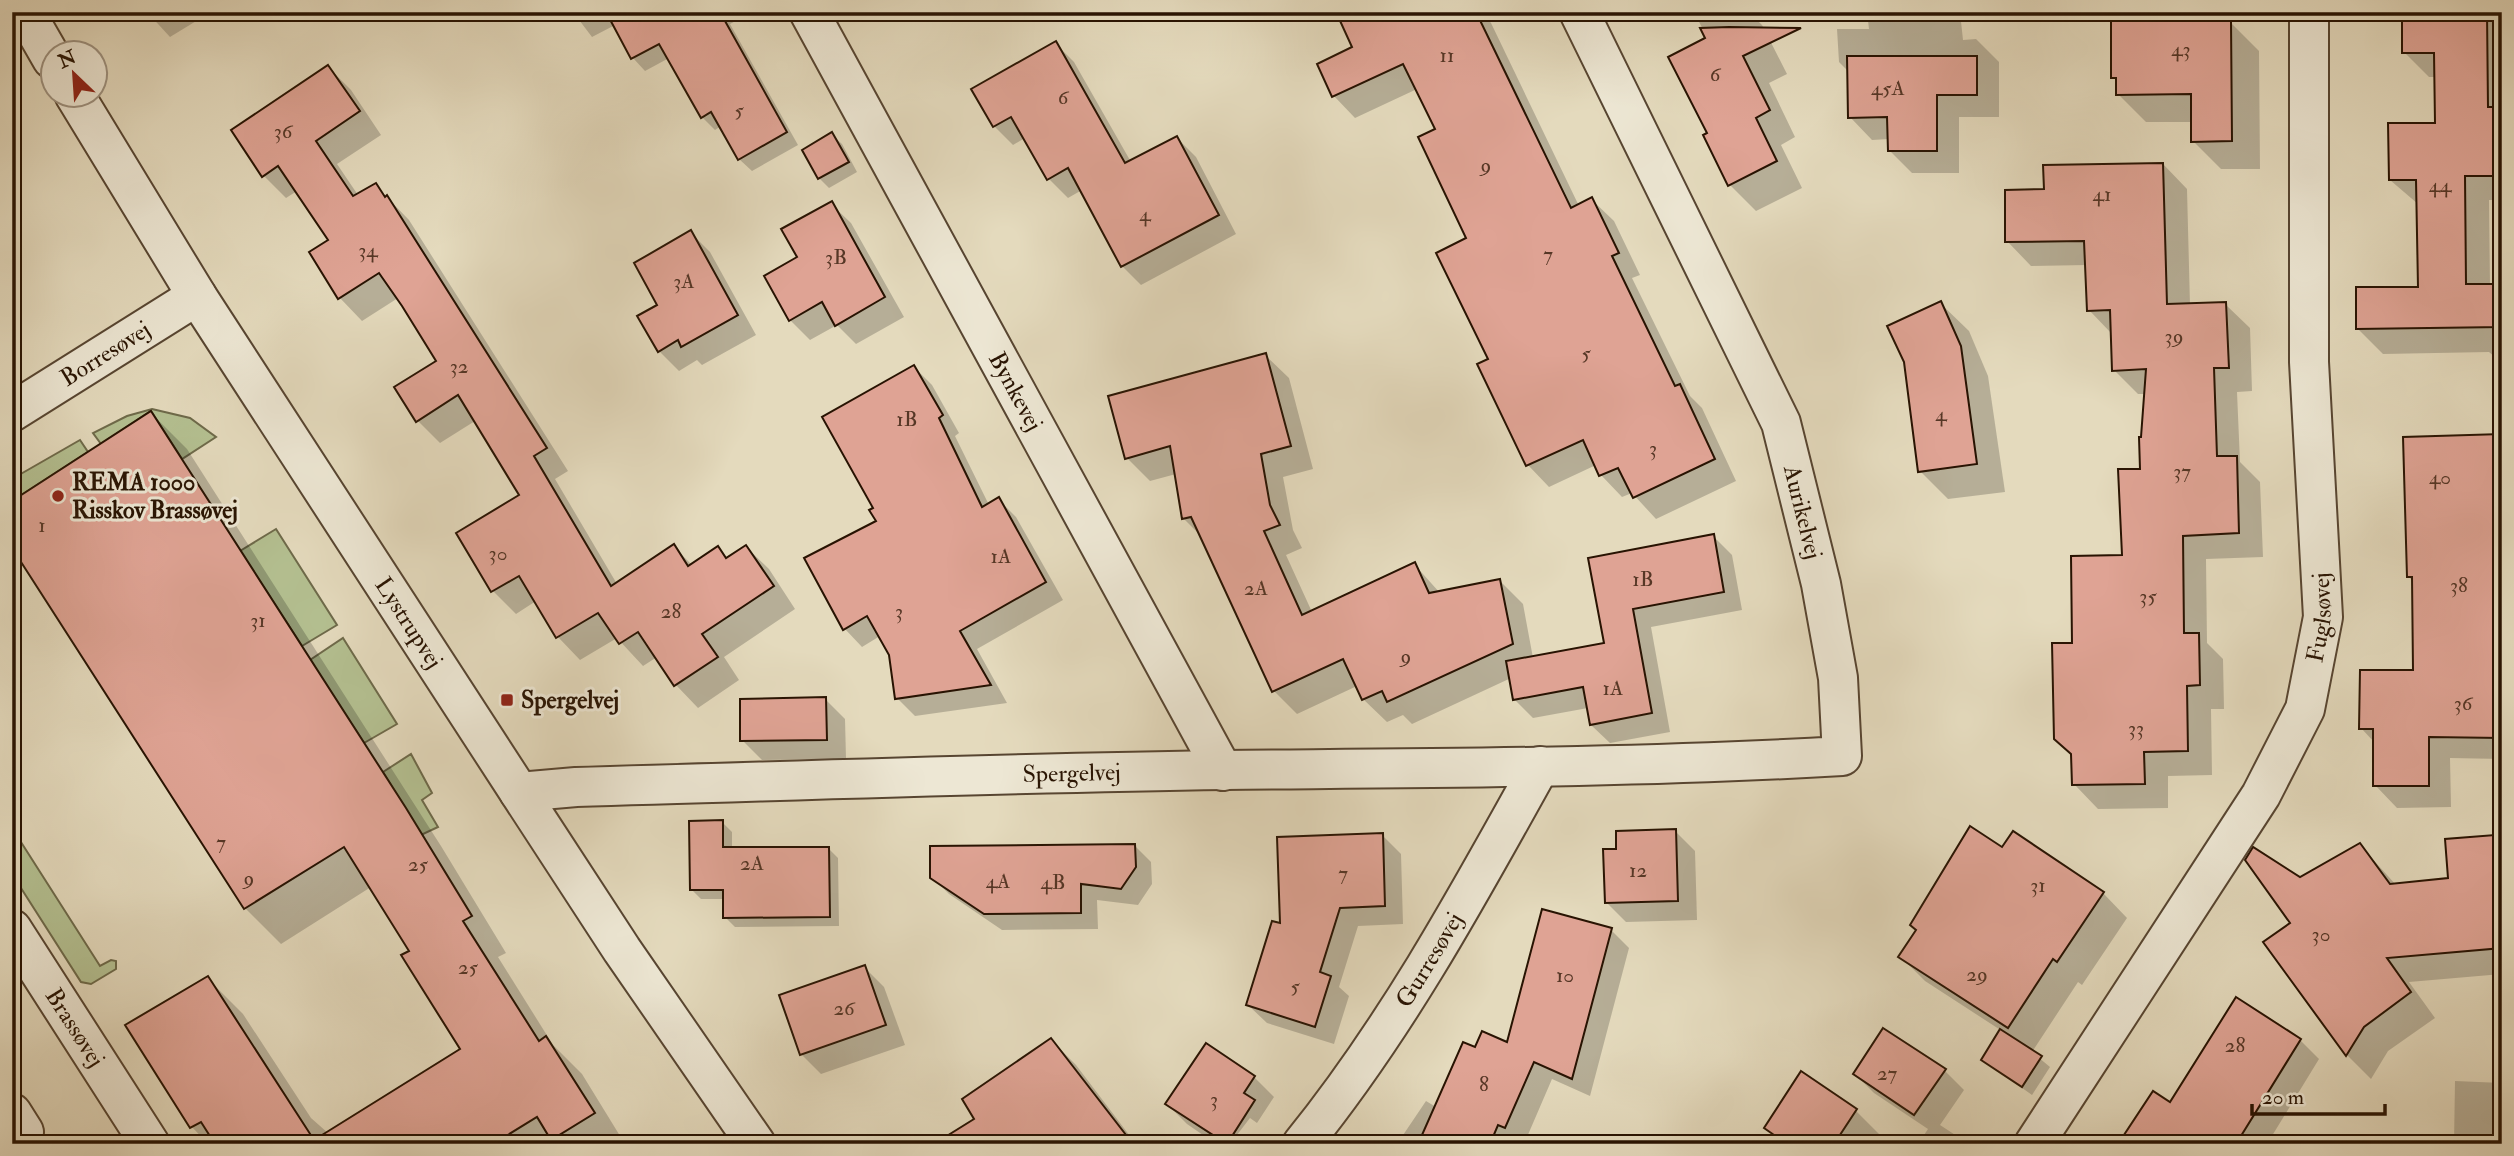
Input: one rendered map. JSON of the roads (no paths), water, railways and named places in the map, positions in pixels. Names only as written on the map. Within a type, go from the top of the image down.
[{"type":"street","points":[[25,12],[40,38]]},
{"type":"street","name":"Bynkevej","points":[[808,12],[1223,771]]},
{"type":"street","name":"Aurikelvej","points":[[1540,766],[1729,763],[1842,756],[1838,678],[1821,584],[1781,423],[1579,12]]},
{"type":"street","name":"Fuglsøvej","points":[[2034,1144],[2261,795],[2305,709],[2323,617],[2309,362],[2309,12]]},
{"type":"street","name":"Lystrupvej","points":[[83,108],[197,296],[519,792],[622,950],[756,1144]]},
{"type":"street","name":"Borresøvej","points":[[12,411],[197,296]]},
{"type":"street","name":"Spergelvej","points":[[519,792],[576,787],[1540,766]]},
{"type":"street","name":"Gurresøvej","points":[[1302,1144],[1343,1093],[1446,935],[1540,766]]},
{"type":"street","name":"Brassøvej","points":[[12,929],[134,1138]]},
{"type":"place","name":"REMA 1000 Risskov Brassøvej","points":[[58,496]]},
{"type":"place","name":"Spergelvej","points":[[507,700]]}]
